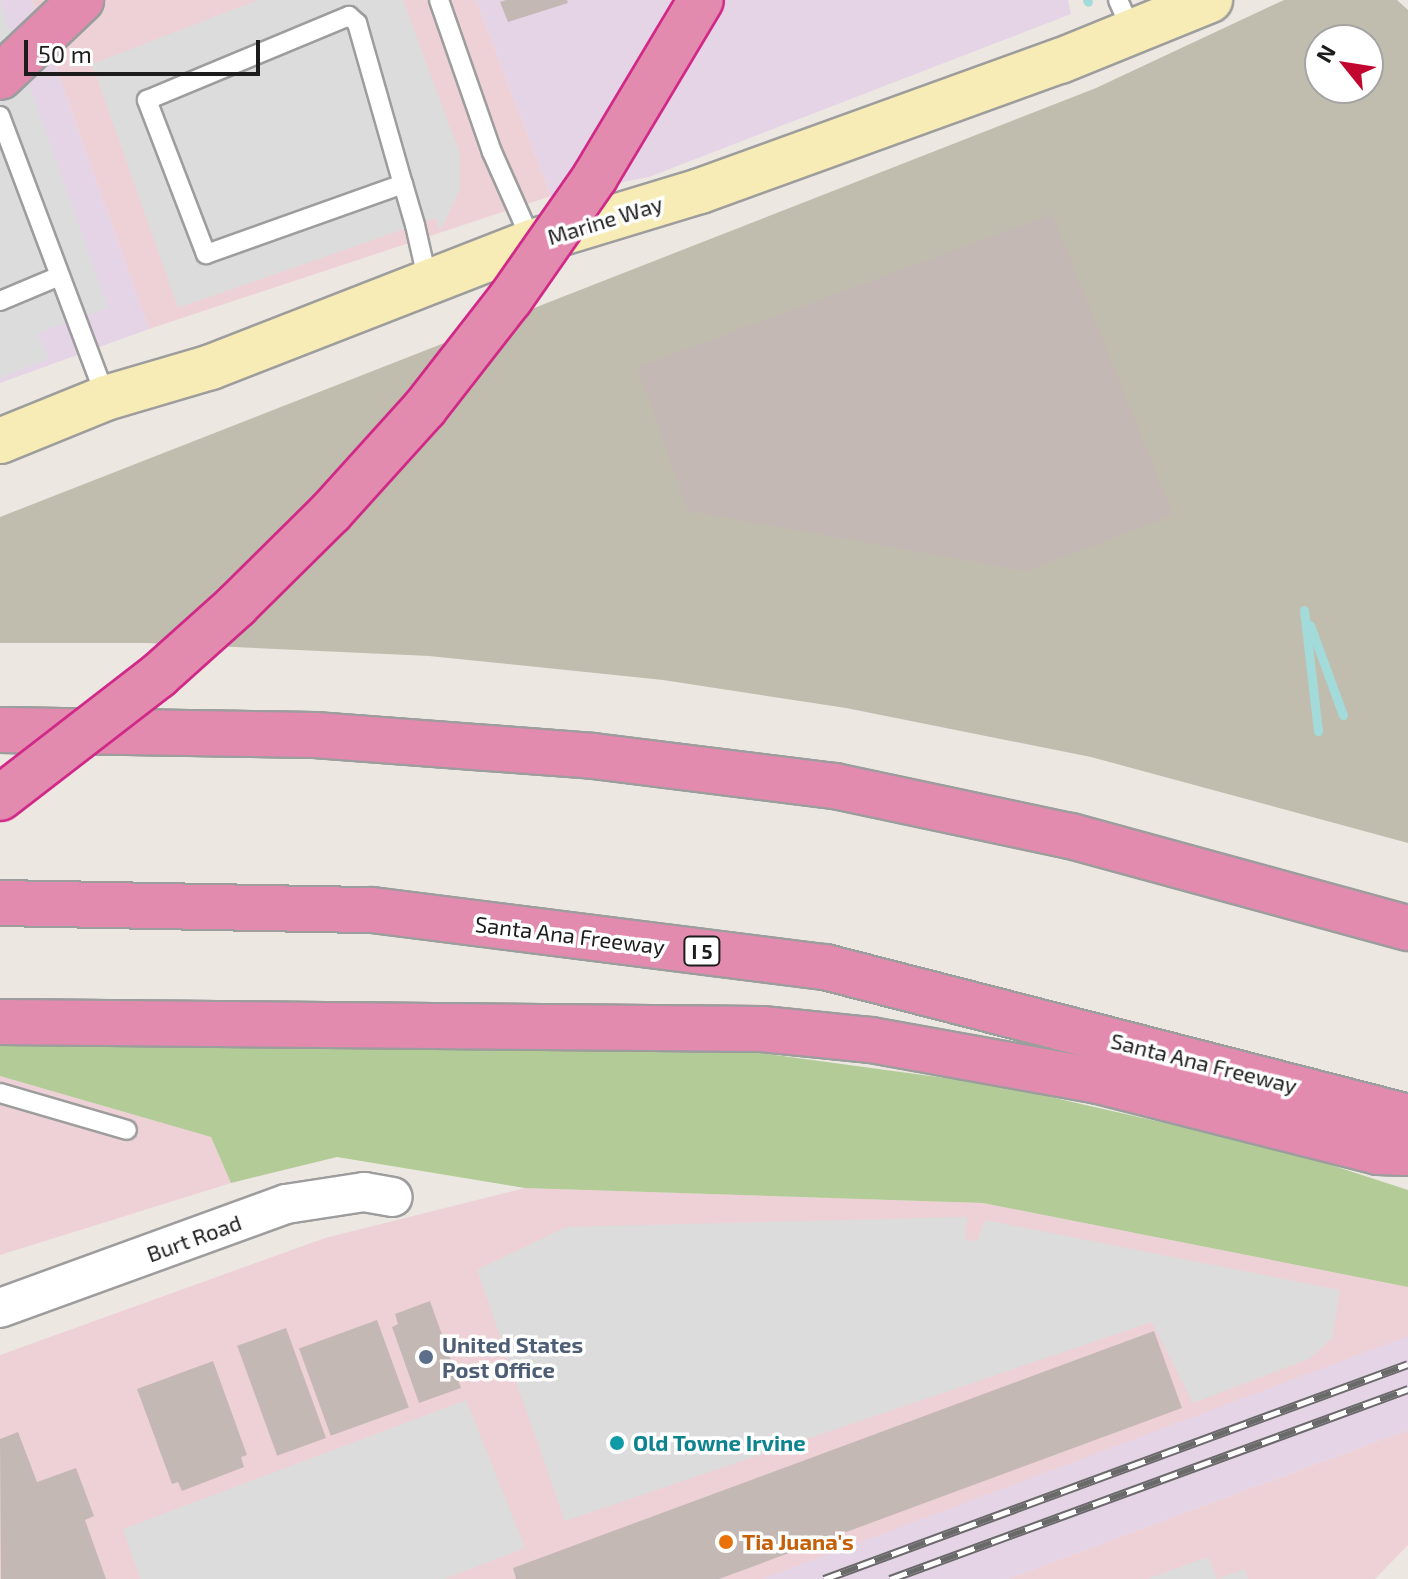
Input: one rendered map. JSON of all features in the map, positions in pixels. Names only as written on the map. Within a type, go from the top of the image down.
[{"type":"highway","points":[[0,77],[81,0]]},
{"type":"highway","points":[[0,798],[146,686],[237,605],[331,512],[425,408],[510,299],[595,177],[701,0]]},
{"type":"highway","points":[[0,730],[315,735],[593,756],[835,786],[1071,836],[1408,928]]},
{"type":"highway","name":"Santa Ana Freeway","points":[[0,903],[372,910],[825,967],[1408,1117]]},
{"type":"highway","points":[[0,1022],[615,1024],[778,1030],[871,1040],[1098,1081],[1378,1152],[1408,1153]]},
{"type":"main road","name":"Marine Way","points":[[0,441],[106,398],[211,367],[532,242],[700,191],[1126,17],[1210,0]]},
{"type":"street","name":"Burt Road","points":[[0,1308],[286,1204],[364,1192],[393,1197]]},
{"type":"lane","points":[[439,0],[492,152],[532,242]]},
{"type":"lane","points":[[403,184],[206,254],[147,100],[349,16],[357,23],[403,184],[428,282]]},
{"type":"lane","points":[[0,116],[57,277],[106,398]]},
{"type":"lane","points":[[0,301],[57,277]]},
{"type":"lane","points":[[0,1093],[127,1130]]},
{"type":"shaded area","points":[[0,0],[32,0],[149,329],[0,383]]},
{"type":"shaded area","points":[[32,0],[476,0],[551,196],[149,329]]},
{"type":"shaded area","points":[[258,0],[403,0],[460,154],[460,190],[440,231],[436,218],[178,308],[92,64]]},
{"type":"shaded area","points":[[476,0],[1068,0],[1071,14],[649,177],[551,196]]},
{"type":"shaded area","points":[[1284,0],[1397,0],[1408,10],[1408,843],[1091,757],[846,708],[663,680],[429,656],[147,643],[0,643],[0,517],[1096,88]]},
{"type":"shaded area","points":[[0,1],[108,308],[38,333],[49,359],[0,378]]},
{"type":"shaded area","points":[[0,1076],[211,1137],[231,1183],[0,1255]]},
{"type":"shaded area","points":[[525,1188],[983,1203],[1408,1287],[1408,1350],[778,1579],[0,1579],[0,1355],[325,1238]]},
{"type":"shaded area","points":[[967,1217],[965,1240],[977,1241],[985,1220],[1340,1290],[1332,1338],[1309,1359],[1193,1403],[1152,1322],[565,1521],[477,1270],[566,1227]]},
{"type":"shaded area","points":[[1408,1336],[1408,1430],[1007,1579],[762,1579]]},
{"type":"shaded area","points":[[466,1400],[525,1548],[444,1579],[140,1579],[123,1529]]},
{"type":"shaded area","points":[[1408,1430],[1408,1545],[1375,1579],[1007,1579]]},
{"type":"shaded area","points":[[1208,1557],[1217,1579],[1147,1579]]},
{"type":"shaded area","points":[[1244,1569],[1248,1579],[1217,1579]]},
{"type":"green space","points":[[33,1042],[702,1045],[997,1085],[1288,1151],[1408,1190],[1408,1287],[983,1203],[525,1188],[337,1157],[231,1183],[211,1137],[0,1076],[0,1046]]},
{"type":"building","points":[[567,0],[568,3],[508,22],[500,2]]},
{"type":"building","points":[[1052,214],[1173,515],[1027,571],[688,511],[637,367]]},
{"type":"building","name":"United States Post Office","points":[[430,1301],[461,1388],[419,1403],[392,1327],[398,1324],[395,1314]]},
{"type":"building","points":[[377,1320],[409,1407],[331,1436],[299,1348]]},
{"type":"building","points":[[286,1328],[326,1438],[277,1456],[237,1346]]},
{"type":"building","points":[[1154,1331],[1182,1408],[719,1579],[516,1579],[513,1568]]},
{"type":"building","points":[[213,1361],[247,1455],[241,1457],[244,1467],[182,1491],[178,1482],[172,1484],[137,1389]]},
{"type":"building","points":[[18,1432],[37,1482],[76,1468],[94,1516],[85,1520],[106,1579],[1,1579],[0,1439]]},
{"type":"waterway","points":[[1304,610],[1318,731]]},
{"type":"waterway","points":[[1310,625],[1343,715]]},
{"type":"railway","points":[[824,1579],[1408,1364]]},
{"type":"railway","points":[[890,1579],[1408,1389]]},
{"type":"place","name":"United States Post Office","points":[[426,1357]]},
{"type":"place","name":"Old Towne Irvine","points":[[617,1443]]},
{"type":"place","name":"Tia Juana's","points":[[726,1542]]}]
